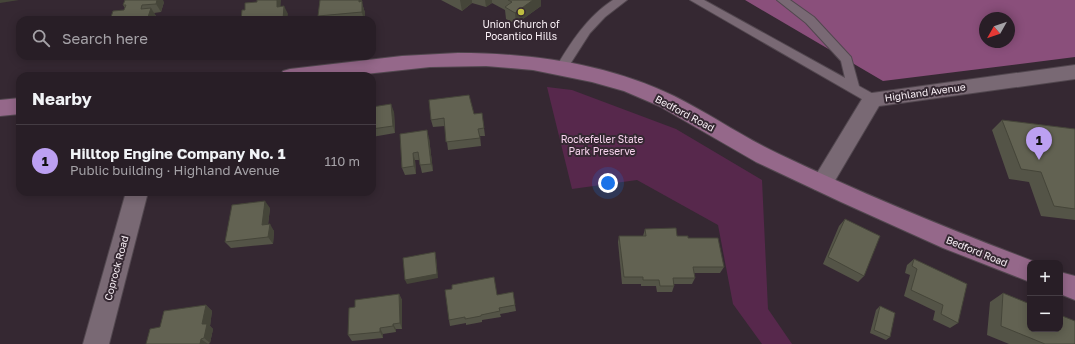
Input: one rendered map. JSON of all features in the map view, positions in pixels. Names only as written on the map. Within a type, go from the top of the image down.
[{"type":"main road","name":"Bedford Road","points":[[325,72],[403,63],[469,60],[514,61],[561,69],[615,82],[665,101],[754,152],[881,211],[974,251],[1027,270]]},
{"type":"main road","points":[[0,108],[16,106]]},
{"type":"main road","points":[[1063,283],[1075,288]]},
{"type":"street","name":"Highland Avenue","points":[[822,183],[856,128],[872,98],[1075,72]]},
{"type":"street","name":"Coprock Road","points":[[96,344],[136,196]]},
{"type":"lane","points":[[561,69],[581,36],[594,20],[604,10],[621,0]]},
{"type":"lane","points":[[696,0],[872,98]]},
{"type":"lane","points":[[782,0],[810,20],[847,60],[853,88]]},
{"type":"green space","name":"Rockefeller State Park Preserve","points":[[547,87],[572,90],[676,129],[762,180],[768,309],[792,344],[762,344],[733,304],[718,225],[637,180],[572,189]]},
{"type":"shaded area","points":[[745,0],[1075,0],[1075,57],[883,81]]},
{"type":"building","points":[[125,0],[157,0],[156,4],[142,5],[141,9],[151,8],[148,16],[111,16],[113,11],[124,10],[126,5],[123,5]]},
{"type":"building","points":[[257,0],[277,0],[277,7],[284,6],[283,16],[241,16],[242,10],[245,10],[245,3],[257,2]]},
{"type":"building","points":[[320,0],[359,0],[359,2],[362,1],[362,12],[318,16]]},
{"type":"building","points":[[508,0],[533,0],[515,13],[505,7],[512,2]]},
{"type":"building","points":[[469,95],[474,114],[482,113],[484,128],[478,129],[480,138],[446,142],[444,118],[431,120],[429,100]]},
{"type":"building","points":[[391,104],[393,126],[376,128],[376,106]]},
{"type":"building","points":[[1002,120],[1075,129],[1075,209],[1054,206],[1041,172],[1021,169]]},
{"type":"building","points":[[427,130],[431,164],[420,165],[418,152],[413,153],[414,166],[402,168],[400,134]]},
{"type":"building","points":[[265,201],[262,225],[270,224],[268,237],[225,242],[232,205]]},
{"type":"building","points":[[845,219],[880,236],[864,276],[828,257]]},
{"type":"building","points":[[676,228],[677,236],[688,236],[688,238],[718,238],[724,267],[693,267],[695,278],[673,278],[674,286],[660,286],[659,280],[643,280],[643,277],[624,277],[619,236],[646,236],[645,229]]},
{"type":"building","points":[[435,252],[437,274],[405,280],[403,258]]},
{"type":"building","points":[[914,259],[967,284],[958,323],[941,314],[943,305],[911,290],[917,269],[912,266]]},
{"type":"building","points":[[494,277],[497,295],[513,292],[515,305],[499,308],[500,311],[481,316],[449,320],[445,290],[452,289],[452,285]]},
{"type":"building","points":[[1003,293],[1027,303],[1027,332],[1063,332],[1063,316],[1075,321],[1075,344],[1045,344],[1001,326]]},
{"type":"building","points":[[399,294],[400,323],[393,324],[393,326],[380,328],[380,332],[348,335],[349,308],[355,307],[355,300]]},
{"type":"building","points":[[206,305],[202,324],[207,324],[204,338],[201,339],[200,344],[146,344],[150,329],[160,327],[164,311]]},
{"type":"building","points":[[880,306],[895,313],[890,337],[874,330]]},
{"type":"place","name":"Union Church of Pocantico Hills","points":[[521,12]]},
{"type":"place","name":"Hilltop Engine Company No. 1","points":[[1039,160]]}]
